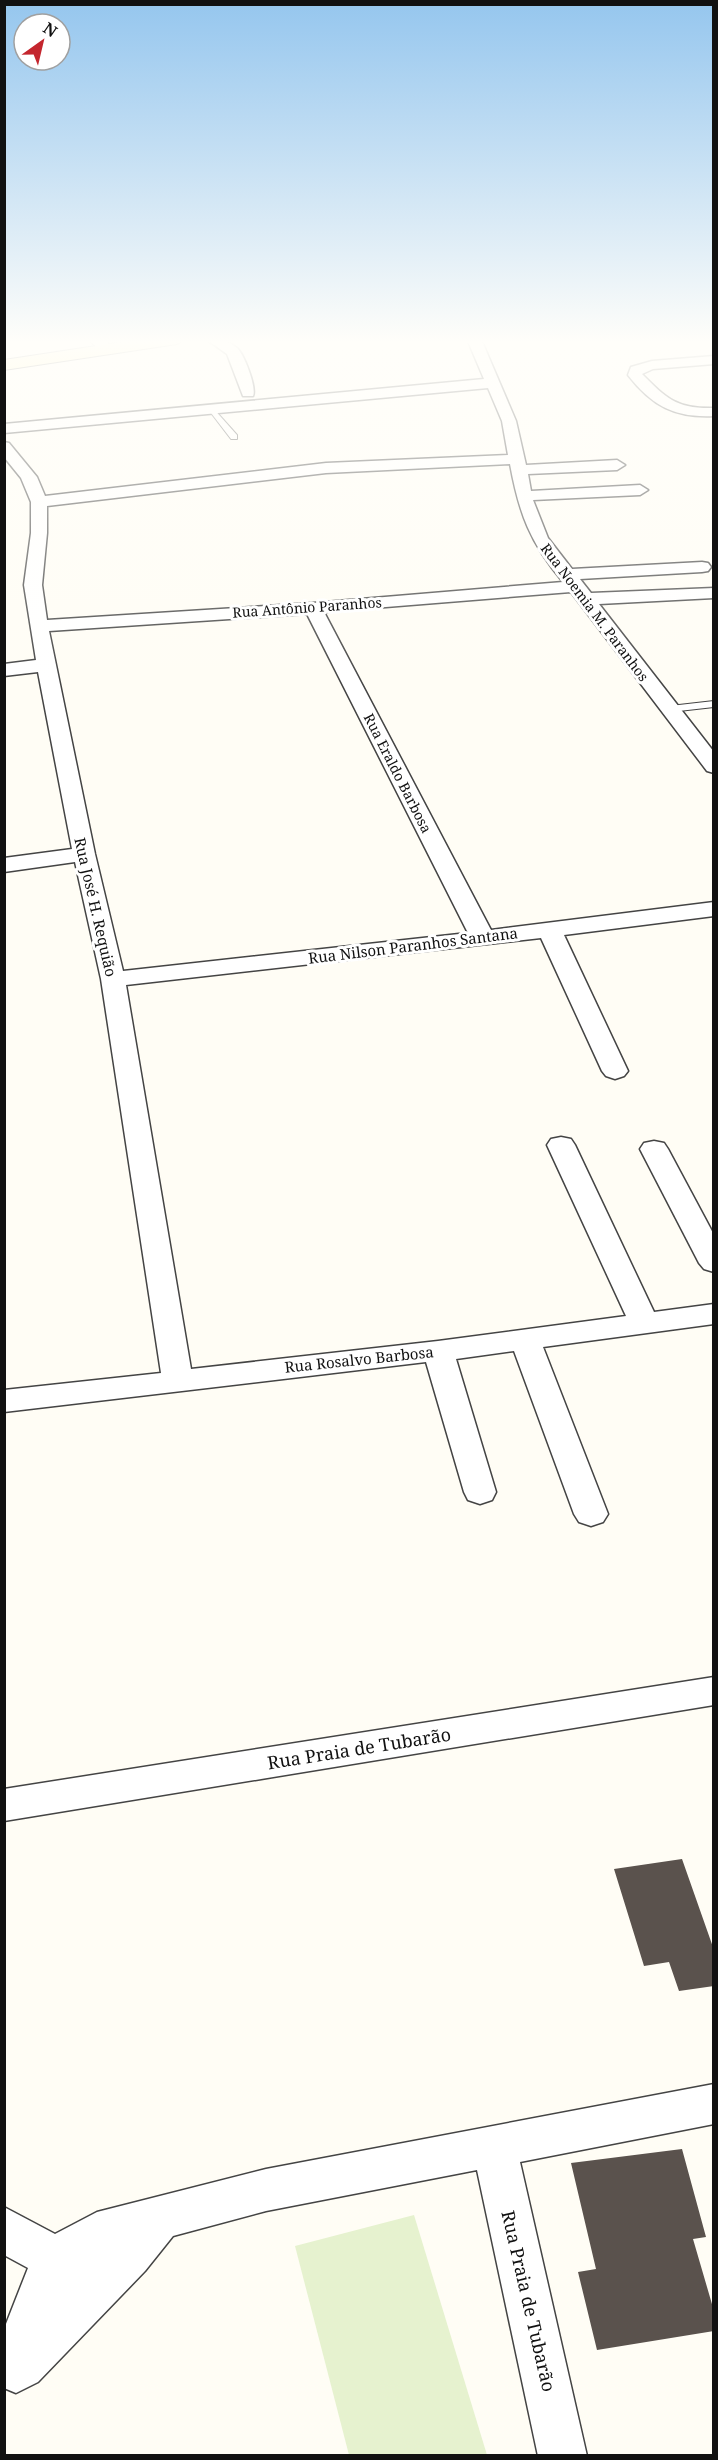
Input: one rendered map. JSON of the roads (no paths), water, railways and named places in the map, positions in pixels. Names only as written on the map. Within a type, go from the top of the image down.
[{"type":"street","name":"Rua José H. Requião","points":[[11,454],[30,477],[39,502],[39,534],[33,585],[45,665],[84,854],[113,979],[177,1379]]},
{"type":"street","name":"Rua Noemia M. Paranhos","points":[[515,454],[531,520],[540,539],[714,767]]},
{"type":"street","points":[[39,502],[326,468],[422,462],[617,465]]},
{"type":"street","points":[[524,496],[640,490]]},
{"type":"street","points":[[576,586],[702,567]]},
{"type":"street","points":[[576,586],[714,593]]},
{"type":"street","name":"Rua Antônio Paranhos","points":[[39,626],[313,608],[576,586]]},
{"type":"street","name":"Rua Eraldo Barbosa","points":[[313,608],[483,938]]},
{"type":"street","points":[[4,670],[45,665]]},
{"type":"street","points":[[4,865],[84,854]]},
{"type":"street","name":"Rua Nilson Paranhos Santana","points":[[113,979],[483,938],[714,909]]},
{"type":"street","points":[[549,929],[615,1071]]},
{"type":"street","points":[[561,1145],[645,1323]]},
{"type":"street","points":[[654,1149],[714,1263]]},
{"type":"street","name":"Rua Rosalvo Barbosa","points":[[4,1401],[177,1379],[438,1351],[714,1314]]},
{"type":"street","points":[[525,1340],[591,1514]]},
{"type":"street","points":[[438,1351],[480,1492]]},
{"type":"street","name":"Rua Praia de Tubarão","points":[[4,1805],[714,1691]]},
{"type":"street","points":[[10,2377],[42,2291],[58,2261],[77,2244],[97,2234],[266,2190],[714,2104]]},
{"type":"street","name":"Rua Praia de Tubarão","points":[[494,2146],[563,2456]]},
{"type":"street","points":[[10,2377],[129,2255],[160,2217]]},
{"type":"street","points":[[4,2229],[58,2261]]},
{"type":"lane","points":[[670,709],[714,704]]}]
